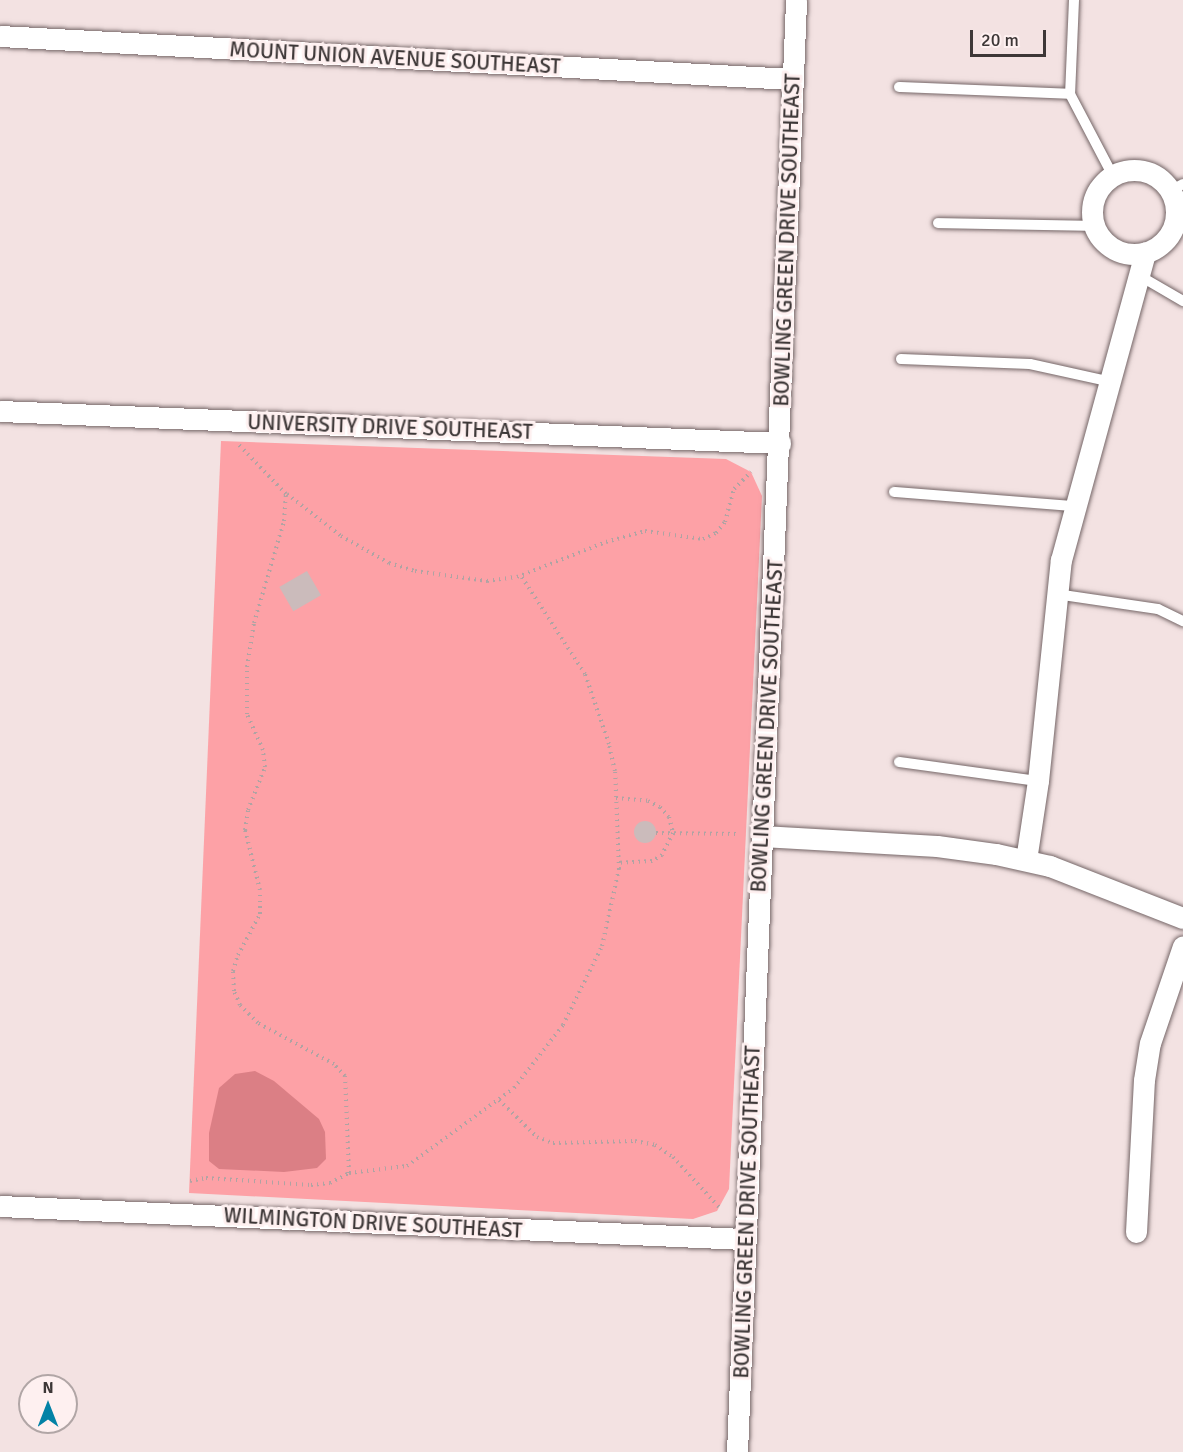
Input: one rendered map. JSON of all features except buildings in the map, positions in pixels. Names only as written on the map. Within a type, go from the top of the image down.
[{"type":"street","name":"BOWLING GREEN DRIVE SOUTHEAST","points":[[737,1452],[745,1239],[754,835],[780,443],[791,79],[796,0]]},
{"type":"street","name":"MOUNT UNION AVENUE SOUTHEAST","points":[[0,36],[791,79]]},
{"type":"street","points":[[1138,171],[1176,188],[1173,228],[1157,247],[1145,252],[1119,251],[1107,244],[1094,226],[1095,196],[1113,176],[1138,171]]},
{"type":"street","points":[[1026,860],[1038,781],[1056,594],[1073,506],[1111,382],[1145,252]]},
{"type":"street","name":"UNIVERSITY DRIVE SOUTHEAST","points":[[0,411],[780,443]]},
{"type":"street","points":[[754,835],[937,846],[1026,860],[1183,918]]},
{"type":"street","points":[[1136,1232],[1150,1043],[1183,946]]},
{"type":"street","name":"WILMINGTON DRIVE SOUTHEAST","points":[[0,1206],[745,1239]]},
{"type":"lane","points":[[1074,0],[1070,94],[1113,176]]},
{"type":"lane","points":[[899,87],[1070,94]]},
{"type":"lane","points":[[938,223],[1094,226]]},
{"type":"lane","points":[[1140,276],[1183,301]]},
{"type":"lane","points":[[901,359],[1030,364],[1111,382]]},
{"type":"lane","points":[[894,492],[1073,506]]},
{"type":"lane","points":[[1056,594],[1158,609],[1183,621]]},
{"type":"lane","points":[[899,762],[1038,781]]},
{"type":"path","points":[[236,442],[286,494],[341,536],[388,563],[455,578],[487,581],[521,576],[606,542],[645,531],[688,539],[716,533],[725,522],[734,489],[751,472]]},
{"type":"path","points":[[286,494],[284,521],[254,623],[247,667],[247,714],[263,750],[265,767],[248,810],[245,830],[260,890],[260,914],[238,955],[233,971],[234,991],[240,1005],[258,1023],[334,1065],[345,1076],[349,1173]]},
{"type":"path","points":[[190,1181],[206,1178],[311,1185],[330,1183],[349,1173],[407,1166],[499,1100],[536,1063],[580,994],[602,946],[614,901],[619,863],[615,771],[597,701],[570,648],[521,576]]},
{"type":"path","points":[[616,798],[648,801],[660,807],[669,817],[673,833],[662,855],[652,861],[619,863]]},
{"type":"path","points":[[656,833],[754,835]]},
{"type":"path","points":[[499,1100],[537,1137],[554,1143],[635,1141],[655,1145],[673,1157],[719,1207]]},
{"type":"shaded area","points":[[221,441],[726,459],[751,472],[762,496],[729,1189],[717,1211],[693,1219],[189,1193]]},
{"type":"shaded area","points":[[255,1071],[274,1081],[319,1119],[325,1132],[326,1159],[317,1168],[284,1172],[219,1169],[209,1161],[209,1133],[219,1088],[235,1074]]}]
